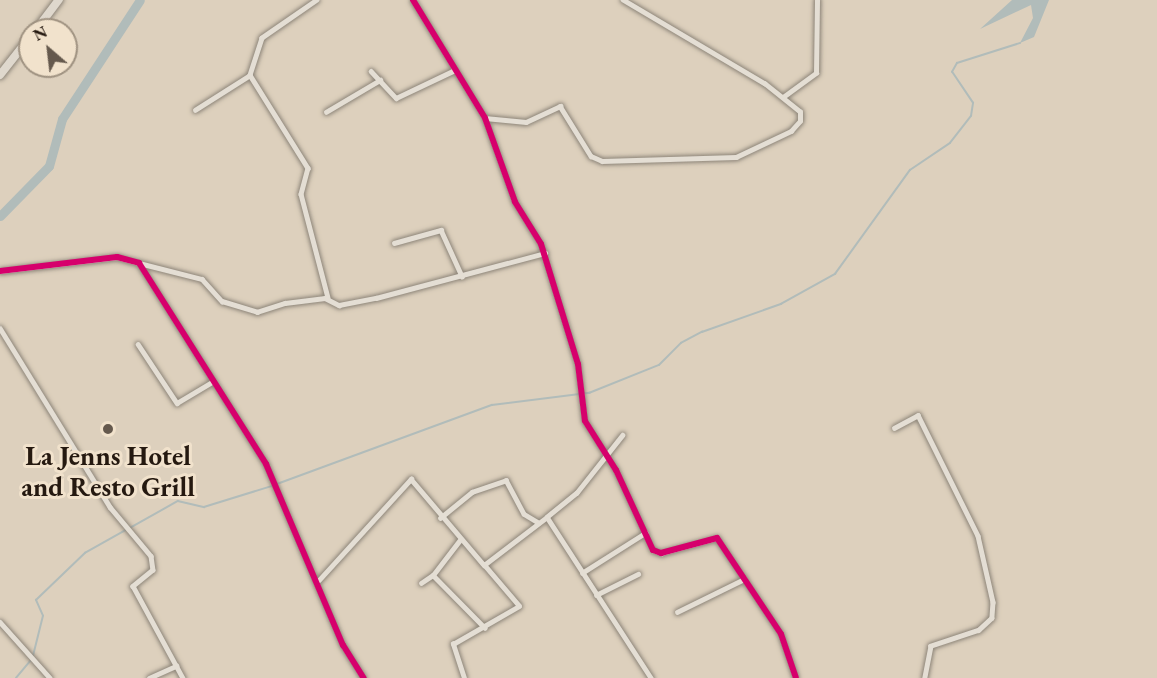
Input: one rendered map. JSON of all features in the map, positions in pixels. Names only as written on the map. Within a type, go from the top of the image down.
[{"type":"highway","points":[[45,18],[59,0]]},
{"type":"highway","points":[[0,75],[18,52]]},
{"type":"street","points":[[195,110],[250,75],[262,38],[317,0]]},
{"type":"street","points":[[413,0],[485,118],[515,202],[545,253],[584,389],[585,421],[645,533],[658,554],[717,538],[793,656],[796,678]]},
{"type":"street","points":[[485,118],[526,122],[560,106],[597,161],[726,159],[796,126],[801,112],[783,97],[623,0]]},
{"type":"street","points":[[783,97],[816,73],[817,0]]},
{"type":"street","points":[[371,71],[396,98],[455,70]]},
{"type":"street","points":[[250,75],[309,168],[301,194],[328,298]]},
{"type":"street","points":[[326,112],[380,80]]},
{"type":"street","points":[[394,243],[441,230],[462,276]]},
{"type":"street","points":[[0,270],[117,257],[202,279],[222,301],[250,312],[328,298],[339,305],[462,276],[545,253]]},
{"type":"street","points":[[139,263],[273,482],[319,580],[344,645],[364,678]]},
{"type":"street","points":[[0,328],[154,565],[133,586],[183,678]]},
{"type":"street","points":[[138,344],[177,403],[212,382]]},
{"type":"street","points":[[894,428],[918,415],[978,536],[993,602],[992,618],[979,630],[931,646],[925,678]]},
{"type":"street","points":[[484,565],[577,493],[623,435]]},
{"type":"street","points":[[319,580],[411,479],[440,518],[519,606],[486,628],[453,644],[464,678]]},
{"type":"street","points":[[440,518],[472,492],[507,480],[524,514],[539,523]]},
{"type":"street","points":[[548,517],[651,678]]},
{"type":"street","points":[[582,573],[645,533]]},
{"type":"street","points":[[421,583],[433,575],[460,540]]},
{"type":"street","points":[[596,595],[638,574]]},
{"type":"street","points":[[433,575],[486,628]]},
{"type":"street","points":[[677,612],[744,579]]},
{"type":"street","points":[[0,622],[38,660],[50,678]]},
{"type":"street","points":[[149,678],[176,666]]},
{"type":"shaded area","points":[[1012,0],[1049,0],[1034,37],[1020,43],[1033,18],[1031,5],[980,29]]},
{"type":"waterway","points":[[0,216],[49,166],[62,119],[140,0]]},
{"type":"waterway","points":[[277,484],[492,405],[589,393],[659,365],[681,343],[702,332],[781,304],[835,274],[910,170],[950,143],[971,116],[973,103],[952,72],[957,63],[1020,43]]},
{"type":"waterway","points":[[130,528],[178,501],[204,507],[272,486]]},
{"type":"waterway","points":[[33,656],[43,616],[36,600],[85,553],[126,530]]},
{"type":"waterway","points":[[16,678],[31,660]]},
{"type":"cycle path","points":[[413,0],[485,118],[515,202],[541,244],[578,364],[585,421],[616,470],[653,550],[661,553],[717,538],[781,634],[796,678]]},
{"type":"cycle path","points":[[0,271],[117,257],[139,263],[266,464],[343,645],[364,678]]},
{"type":"place","name":"La Jenns Hotel and Resto Grill","points":[[108,429]]}]
